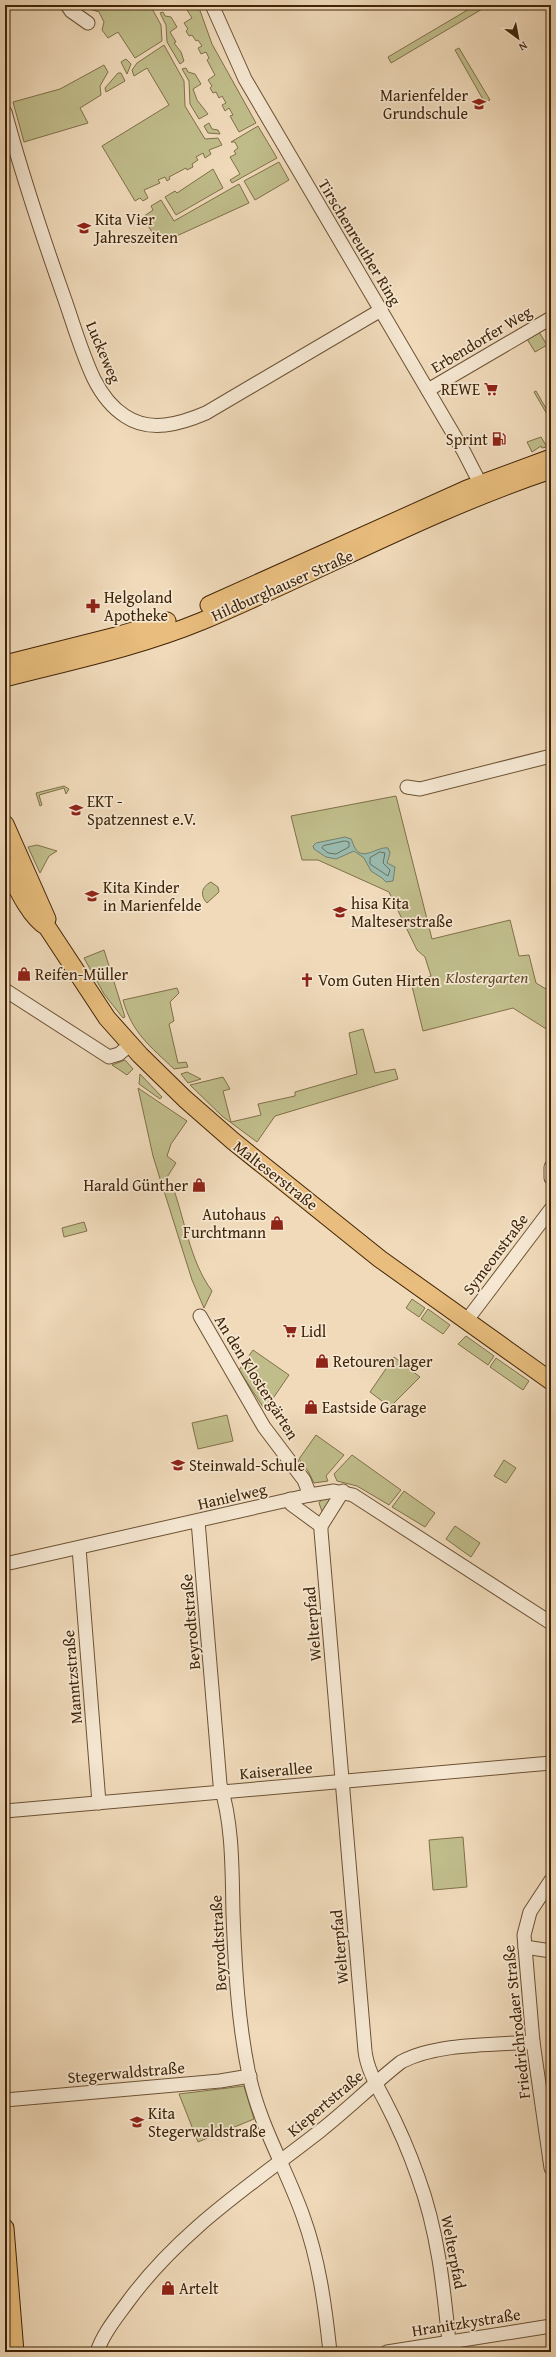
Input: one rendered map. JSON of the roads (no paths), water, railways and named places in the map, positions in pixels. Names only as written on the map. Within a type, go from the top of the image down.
[{"type":"main road","name":"Hildburghauser Straße","points":[[5,664],[116,636],[190,613],[551,458]]},
{"type":"main road","name":"Hildburghauser Straße","points":[[5,678],[134,644],[201,621],[483,488],[551,470]]},
{"type":"main road","name":"Malteserstraße","points":[[5,824],[11,865],[40,923],[47,927],[94,1001],[130,1045],[185,1099],[233,1141],[380,1259],[551,1381]]},
{"type":"main road","points":[[5,2228],[15,2352]]},
{"type":"street","points":[[67,5],[71,11],[88,23]]},
{"type":"street","name":"Tirschenreuther Ring","points":[[212,5],[244,79],[428,390],[483,488]]},
{"type":"street","name":"Luckeweg","points":[[5,112],[26,184],[88,366],[105,397],[126,417],[141,423],[156,426],[184,422],[206,413],[381,310]]},
{"type":"street","name":"Erbendorfer Weg","points":[[428,390],[551,318]]},
{"type":"street","points":[[407,787],[420,789],[551,756]]},
{"type":"street","points":[[5,990],[108,1057],[119,1054],[130,1045]]},
{"type":"street","points":[[551,1167],[551,1178]]},
{"type":"street","name":"Symeonstraße","points":[[467,1320],[551,1209]]},
{"type":"street","name":"An den Klostergärten","points":[[200,1316],[233,1376],[264,1427],[302,1476],[310,1495]]},
{"type":"street","points":[[290,1499],[291,1504],[321,1526],[343,1491],[353,1495],[551,1623]]},
{"type":"street","name":"Hanielweg","points":[[5,1564],[290,1499],[343,1491]]},
{"type":"street","name":"Beyrodtstraße","points":[[198,1521],[220,1784],[226,1800],[232,1866],[239,2016],[250,2076],[264,2125],[300,2207],[313,2244],[321,2276],[330,2352]]},
{"type":"street","name":"Welterpfad","points":[[321,1526],[365,2051],[367,2062],[376,2083],[408,2151],[427,2206],[443,2275],[449,2347]]},
{"type":"street","name":"Manntzstraße","points":[[78,1548],[99,1803]]},
{"type":"street","name":"Kaiserallee","points":[[5,1811],[551,1763]]},
{"type":"street","name":"Friedrichrodaer Straße","points":[[551,1880],[527,1919],[524,1935],[533,2042],[551,2168]]},
{"type":"street","points":[[525,1947],[551,1951]]},
{"type":"street","name":"Kiepertstraße","points":[[97,2352],[113,2322],[132,2295],[176,2246],[205,2219],[280,2162],[401,2062],[420,2052],[533,2042]]},
{"type":"street","name":"Stegerwaldstraße","points":[[5,2100],[220,2081],[250,2076]]},
{"type":"street","name":"Hranitzkystraße","points":[[387,2352],[449,2347],[551,2326]]},
{"type":"water","points":[[345,837],[351,839],[355,848],[362,854],[388,848],[390,853],[387,863],[395,867],[393,881],[386,882],[371,871],[364,858],[354,851],[336,859],[326,857],[314,849],[313,846],[316,843]]},
{"type":"place","name":"Marienfelder Grundschule","points":[[479,104]]},
{"type":"place","name":"Kita Vier Jahreszeiten","points":[[84,228]]},
{"type":"place","name":"REWE","points":[[491,389]]},
{"type":"place","name":"Sprint","points":[[499,439]]},
{"type":"place","name":"Helgoland Apotheke","points":[[93,606]]},
{"type":"place","name":"EKT - Spatzennest e.V.","points":[[76,810]]},
{"type":"place","name":"Kita Kinder in Marienfelde","points":[[92,896]]},
{"type":"place","name":"hisa Kita Malteserstraße","points":[[340,912]]},
{"type":"place","name":"Reifen-Müller","points":[[24,974]]},
{"type":"place","name":"Vom Guten Hirten","points":[[307,980]]},
{"type":"place","name":"Harald Günther","points":[[199,1185]]},
{"type":"place","name":"Autohaus Furchtmann","points":[[277,1223]]},
{"type":"place","name":"Lidl","points":[[290,1331]]},
{"type":"place","name":"Retouren lager","points":[[322,1361]]},
{"type":"place","name":"Eastside Garage","points":[[311,1407]]},
{"type":"place","name":"Steinwald-Schule","points":[[178,1465]]},
{"type":"place","name":"Kita Stegerwaldstraße","points":[[137,2122]]},
{"type":"place","name":"Artelt","points":[[168,2288]]},
{"type":"park label","name":"Klostergarten","points":[[487,977]]}]
